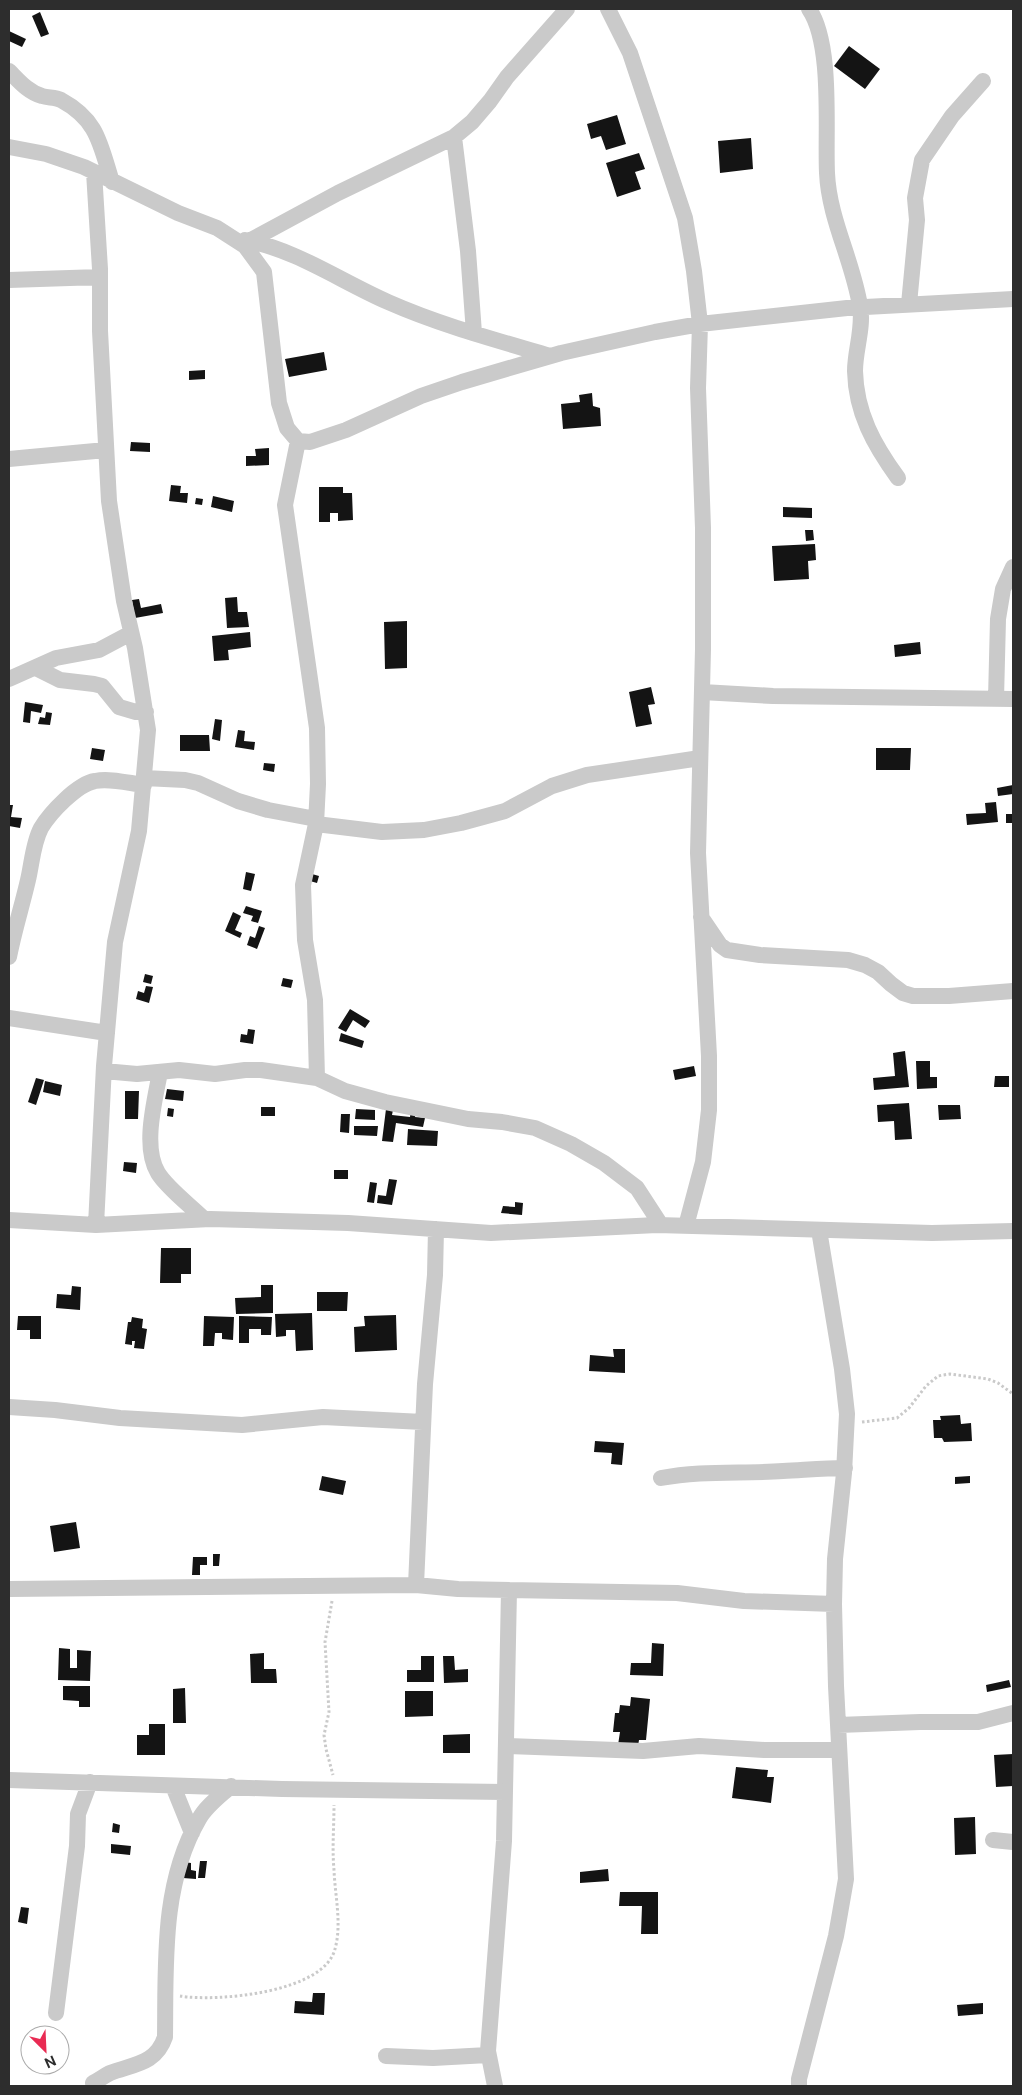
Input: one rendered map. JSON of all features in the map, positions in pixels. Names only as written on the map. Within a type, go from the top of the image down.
[{"type":"street","points":[[249,241],[338,193],[454,137],[472,122],[507,77],[567,9]]},
{"type":"street","points":[[608,9],[630,53],[685,218],[700,324],[698,388],[703,528],[702,692],[698,853],[709,1056],[709,1110],[703,1162],[686,1226]]},
{"type":"street","points":[[809,9],[814,17],[824,63],[827,175],[838,230],[861,307],[856,370],[858,400],[865,423],[877,448],[898,478]]},
{"type":"street","points":[[9,71],[28,90],[42,96],[59,99],[84,116],[97,133],[112,182]]},
{"type":"street","points":[[909,304],[917,220],[916,198],[922,160],[952,116],[983,81]]},
{"type":"street","points":[[454,137],[468,251],[474,333]]},
{"type":"street","points":[[9,147],[46,154],[94,172],[178,213],[217,228],[245,246],[264,272],[279,403],[287,428],[298,441],[310,442],[346,430],[430,393],[462,382],[551,356],[655,332],[700,324],[861,307],[1013,299]]},
{"type":"street","points":[[94,172],[100,277],[100,330],[110,501],[124,600],[148,730],[139,831],[116,942],[104,1070],[96,1225]]},
{"type":"street","points":[[230,237],[249,241],[302,259],[388,302],[474,333],[551,356]]},
{"type":"street","points":[[9,280],[100,277]]},
{"type":"street","points":[[298,441],[285,505],[317,728],[318,784],[316,822],[303,885],[305,940],[315,1000],[317,1078]]},
{"type":"street","points":[[9,459],[106,450]]},
{"type":"street","points":[[996,698],[998,619],[1003,589],[1013,567]]},
{"type":"street","points":[[9,679],[56,658],[98,650],[131,633]]},
{"type":"street","points":[[36,668],[60,680],[102,686],[119,707],[136,712],[146,712]]},
{"type":"street","points":[[702,692],[773,696],[1013,699]]},
{"type":"street","points":[[9,955],[19,921],[35,845],[41,828],[52,814],[81,786],[95,781],[144,782],[185,780],[212,788],[238,801],[268,810],[316,822],[382,832],[424,830],[462,823],[505,811],[552,786],[586,775],[700,758]]},
{"type":"street","points":[[700,915],[720,945],[727,950],[787,957],[848,960],[865,965],[878,972],[903,993],[913,996],[949,996],[1013,991]]},
{"type":"street","points":[[9,1018],[107,1033]]},
{"type":"street","points":[[104,1070],[137,1074],[179,1070],[215,1074],[261,1070],[317,1078],[345,1091],[385,1102],[468,1119],[502,1122],[535,1128],[572,1144],[604,1163],[637,1188],[661,1225]]},
{"type":"street","points":[[160,1072],[150,1139],[152,1160],[158,1174],[170,1188],[204,1219]]},
{"type":"street","points":[[9,1220],[96,1225],[204,1219],[348,1223],[491,1234],[661,1225],[932,1233],[1013,1231]]},
{"type":"street","points":[[416,1585],[423,1422],[435,1275],[436,1230]]},
{"type":"street","points":[[799,2086],[799,2078],[836,1936],[846,1879],[834,1604],[835,1559],[845,1468],[847,1426],[842,1369],[819,1230]]},
{"type":"street","points":[[9,1407],[56,1410],[120,1418],[242,1425],[323,1417],[423,1422]]},
{"type":"street","points":[[661,1478],[693,1473],[783,1472],[845,1468]]},
{"type":"street","points":[[9,1589],[416,1585],[458,1589],[677,1593],[744,1601],[834,1604]]},
{"type":"street","points":[[495,2086],[488,2055],[489,2019],[504,1841],[509,1590]]},
{"type":"street","points":[[838,1725],[978,1722],[1013,1713]]},
{"type":"street","points":[[506,1746],[643,1751],[699,1746],[764,1750],[839,1750]]},
{"type":"street","points":[[9,1780],[173,1786],[505,1792]]},
{"type":"street","points":[[56,2012],[77,1846],[78,1814],[90,1782]]},
{"type":"street","points":[[173,1786],[192,1833]]},
{"type":"street","points":[[93,2083],[109,2074],[144,2061],[161,2048],[165,2037],[168,1924],[172,1893],[179,1866],[199,1818],[231,1786]]},
{"type":"street","points":[[993,1840],[1013,1842]]},
{"type":"street","points":[[386,2056],[433,2058],[488,2055]]},
{"type":"path","points":[[847,1426],[867,1420],[897,1418],[909,1408],[926,1386],[938,1376],[943,1375],[950,1374],[988,1379],[998,1383],[1013,1394]]},
{"type":"path","points":[[165,1989],[176,1995],[201,1998],[264,1993],[286,1987],[324,1968],[335,1951],[338,1927],[334,1868],[337,1789],[324,1735],[328,1712],[325,1642],[328,1618],[336,1586]]},
{"type":"building","points":[[40,12],[49,34],[41,37],[32,16]]},
{"type":"building","points":[[9,31],[26,39],[22,47],[9,41]]},
{"type":"building","points":[[849,46],[880,69],[865,89],[834,66]]},
{"type":"building","points":[[617,115],[626,144],[606,150],[601,136],[591,139],[587,124]]},
{"type":"building","points":[[751,138],[753,169],[720,173],[718,141]]},
{"type":"building","points":[[639,153],[645,169],[635,172],[641,189],[617,197],[606,163]]},
{"type":"building","points":[[324,352],[327,370],[289,377],[285,359]]},
{"type":"building","points":[[205,370],[205,379],[189,380],[189,371]]},
{"type":"building","points":[[592,393],[593,406],[600,408],[601,426],[563,429],[561,404],[580,402],[579,395]]},
{"type":"building","points":[[131,442],[150,443],[150,452],[130,451]]},
{"type":"building","points":[[269,448],[269,465],[246,466],[246,456],[256,456],[255,449]]},
{"type":"building","points":[[171,485],[181,486],[180,493],[188,493],[187,503],[169,501]]},
{"type":"building","points":[[319,487],[343,487],[343,493],[352,493],[353,520],[338,521],[338,513],[330,513],[330,522],[319,522]]},
{"type":"building","points":[[213,496],[234,501],[232,512],[211,507]]},
{"type":"building","points":[[196,498],[203,499],[202,505],[195,504]]},
{"type":"building","points":[[783,507],[812,508],[812,518],[783,517]]},
{"type":"building","points":[[805,530],[813,530],[814,540],[806,541]]},
{"type":"building","points":[[815,544],[816,560],[808,561],[809,579],[774,581],[772,546]]},
{"type":"building","points":[[237,597],[238,612],[247,612],[249,627],[227,628],[225,598]]},
{"type":"building","points":[[139,599],[141,608],[161,604],[163,613],[135,618],[132,600]]},
{"type":"building","points":[[407,621],[407,668],[385,669],[384,622]]},
{"type":"building","points":[[250,632],[251,647],[228,650],[229,660],[214,661],[212,636]]},
{"type":"building","points":[[920,642],[921,654],[895,657],[894,645]]},
{"type":"building","points":[[651,687],[655,704],[648,705],[652,724],[636,727],[629,692]]},
{"type":"building","points":[[25,702],[43,705],[41,713],[31,711],[30,723],[23,722]]},
{"type":"building","points":[[46,712],[52,713],[50,725],[38,724],[40,717],[45,718]]},
{"type":"building","points":[[215,719],[222,720],[220,741],[212,739]]},
{"type":"building","points":[[238,730],[245,731],[244,741],[255,742],[254,750],[235,747]]},
{"type":"building","points":[[180,735],[209,735],[210,751],[180,751]]},
{"type":"building","points":[[92,748],[105,750],[103,761],[90,759]]},
{"type":"building","points":[[876,748],[911,748],[910,770],[876,770]]},
{"type":"building","points":[[264,763],[275,764],[274,772],[263,770]]},
{"type":"building","points":[[1013,785],[1013,794],[998,796],[997,788]]},
{"type":"building","points":[[996,802],[998,822],[967,825],[966,814],[986,813],[985,803]]},
{"type":"building","points":[[9,805],[13,805],[11,817],[22,818],[20,828],[9,826]]},
{"type":"building","points":[[1006,814],[1013,814],[1013,823],[1006,823]]},
{"type":"building","points":[[246,872],[255,874],[251,891],[243,889]]},
{"type":"building","points":[[312,874],[319,876],[317,883],[310,881]]},
{"type":"building","points":[[246,906],[262,911],[258,923],[251,921],[253,916],[243,913]]},
{"type":"building","points":[[233,912],[241,916],[235,930],[242,933],[240,938],[225,931]]},
{"type":"building","points":[[259,926],[265,928],[257,949],[247,945],[250,936],[255,938]]},
{"type":"building","points":[[145,974],[153,976],[151,984],[143,982]]},
{"type":"building","points":[[283,978],[293,980],[291,988],[281,986]]},
{"type":"building","points":[[146,986],[153,987],[149,1003],[136,999],[138,991],[144,993]]},
{"type":"building","points":[[350,1009],[370,1021],[365,1028],[353,1020],[346,1032],[338,1028]]},
{"type":"building","points":[[248,1029],[255,1030],[253,1044],[240,1042],[241,1034],[247,1035]]},
{"type":"building","points":[[341,1033],[364,1041],[362,1048],[339,1041]]},
{"type":"building","points":[[905,1051],[909,1087],[874,1090],[873,1078],[895,1076],[893,1053]]},
{"type":"building","points":[[916,1061],[930,1061],[930,1077],[937,1077],[937,1088],[917,1089]]},
{"type":"building","points":[[694,1066],[696,1076],[675,1080],[673,1070]]},
{"type":"building","points":[[995,1076],[1009,1076],[1009,1087],[994,1087]]},
{"type":"building","points":[[36,1078],[44,1080],[36,1105],[28,1102]]},
{"type":"building","points":[[45,1081],[62,1085],[60,1096],[43,1092]]},
{"type":"building","points":[[167,1089],[184,1091],[183,1101],[165,1099]]},
{"type":"building","points":[[125,1091],[139,1091],[138,1119],[125,1119]]},
{"type":"building","points":[[909,1103],[912,1139],[895,1140],[894,1121],[878,1122],[877,1105]]},
{"type":"building","points":[[938,1105],[960,1105],[961,1119],[939,1120]]},
{"type":"building","points":[[261,1107],[275,1107],[275,1116],[261,1116]]},
{"type":"building","points":[[168,1108],[174,1109],[173,1117],[167,1116]]},
{"type":"building","points":[[356,1109],[375,1110],[375,1120],[355,1119]]},
{"type":"building","points":[[386,1109],[393,1110],[392,1115],[410,1117],[411,1110],[416,1111],[415,1117],[425,1118],[423,1127],[396,1123],[393,1142],[382,1141]]},
{"type":"building","points":[[341,1114],[350,1114],[349,1133],[340,1132]]},
{"type":"building","points":[[354,1126],[378,1126],[377,1136],[354,1135]]},
{"type":"building","points":[[408,1129],[438,1131],[437,1146],[407,1145]]},
{"type":"building","points":[[124,1162],[137,1163],[136,1173],[123,1171]]},
{"type":"building","points":[[334,1170],[348,1170],[348,1179],[334,1179]]},
{"type":"building","points":[[389,1179],[397,1180],[392,1205],[377,1203],[378,1195],[386,1196]]},
{"type":"building","points":[[370,1182],[377,1183],[374,1203],[367,1202]]},
{"type":"building","points":[[515,1202],[523,1203],[522,1215],[501,1213],[503,1206],[515,1207]]},
{"type":"building","points":[[161,1248],[191,1248],[191,1274],[181,1274],[181,1283],[160,1283]]},
{"type":"building","points":[[261,1285],[273,1285],[273,1313],[236,1314],[235,1298],[261,1297]]},
{"type":"building","points":[[72,1286],[81,1287],[80,1310],[56,1308],[57,1294],[71,1295]]},
{"type":"building","points":[[317,1292],[348,1292],[347,1311],[317,1311]]},
{"type":"building","points":[[312,1313],[313,1350],[296,1351],[295,1330],[286,1330],[286,1336],[276,1337],[275,1314]]},
{"type":"building","points":[[396,1315],[397,1350],[355,1352],[354,1327],[365,1326],[364,1316]]},
{"type":"building","points":[[18,1316],[41,1316],[41,1339],[30,1339],[30,1330],[17,1330]]},
{"type":"building","points":[[204,1316],[234,1317],[233,1340],[222,1339],[222,1333],[215,1333],[214,1346],[203,1346]]},
{"type":"building","points":[[239,1316],[272,1317],[271,1335],[261,1335],[261,1329],[249,1329],[249,1343],[239,1343]]},
{"type":"building","points":[[132,1317],[143,1319],[142,1328],[147,1329],[144,1349],[134,1348],[135,1341],[132,1341],[132,1345],[125,1344],[128,1322],[131,1322]]},
{"type":"building","points":[[613,1349],[625,1349],[625,1373],[589,1371],[590,1355],[614,1357]]},
{"type":"building","points":[[960,1415],[961,1424],[971,1423],[972,1441],[944,1442],[942,1438],[934,1438],[933,1420],[941,1420],[940,1416]]},
{"type":"building","points":[[595,1441],[624,1443],[622,1465],[611,1464],[612,1453],[594,1452]]},
{"type":"building","points":[[322,1476],[346,1481],[343,1495],[319,1490]]},
{"type":"building","points":[[970,1476],[970,1483],[955,1484],[955,1477]]},
{"type":"building","points":[[76,1522],[80,1548],[54,1552],[50,1526]]},
{"type":"building","points":[[213,1554],[220,1554],[219,1566],[213,1566]]},
{"type":"building","points":[[193,1557],[207,1557],[207,1565],[200,1565],[200,1575],[192,1575]]},
{"type":"building","points":[[652,1643],[664,1644],[663,1676],[630,1675],[631,1663],[651,1663]]},
{"type":"building","points":[[59,1648],[70,1649],[70,1668],[77,1668],[77,1650],[91,1651],[90,1681],[58,1680]]},
{"type":"building","points":[[264,1653],[264,1669],[276,1669],[277,1683],[251,1683],[250,1654]]},
{"type":"building","points":[[421,1656],[434,1656],[434,1682],[407,1682],[407,1670],[421,1670]]},
{"type":"building","points":[[443,1656],[454,1656],[455,1670],[468,1669],[468,1682],[444,1683]]},
{"type":"building","points":[[1009,1680],[1011,1687],[987,1692],[986,1685]]},
{"type":"building","points":[[63,1686],[90,1686],[90,1707],[79,1707],[79,1701],[63,1700]]},
{"type":"building","points":[[185,1688],[186,1723],[173,1723],[173,1689]]},
{"type":"building","points":[[405,1691],[433,1691],[433,1716],[405,1717]]},
{"type":"building","points":[[631,1697],[650,1699],[646,1740],[639,1740],[638,1746],[618,1745],[620,1732],[613,1732],[615,1713],[619,1713],[620,1705],[630,1706]]},
{"type":"building","points":[[149,1724],[165,1724],[165,1755],[137,1755],[137,1735],[149,1735]]},
{"type":"building","points":[[470,1734],[470,1753],[443,1753],[443,1735]]},
{"type":"building","points":[[1013,1754],[1013,1786],[996,1787],[994,1755]]},
{"type":"building","points":[[736,1767],[768,1770],[767,1777],[774,1777],[771,1803],[732,1798]]},
{"type":"building","points":[[975,1817],[976,1854],[955,1855],[954,1818]]},
{"type":"building","points":[[113,1823],[120,1825],[119,1833],[112,1832]]},
{"type":"building","points":[[111,1844],[131,1846],[130,1855],[111,1853]]},
{"type":"building","points":[[200,1861],[207,1861],[205,1878],[198,1878]]},
{"type":"building","points":[[184,1862],[191,1863],[191,1870],[196,1871],[196,1879],[183,1878]]},
{"type":"building","points":[[608,1869],[609,1881],[580,1883],[580,1872]]},
{"type":"building","points":[[620,1892],[658,1892],[658,1934],[641,1934],[642,1906],[619,1906]]},
{"type":"building","points":[[21,1907],[29,1908],[27,1924],[18,1922]]},
{"type":"building","points":[[313,1993],[325,1993],[324,2015],[294,2013],[295,2001],[312,2002]]},
{"type":"building","points":[[983,2003],[983,2014],[958,2016],[957,2005]]}]
